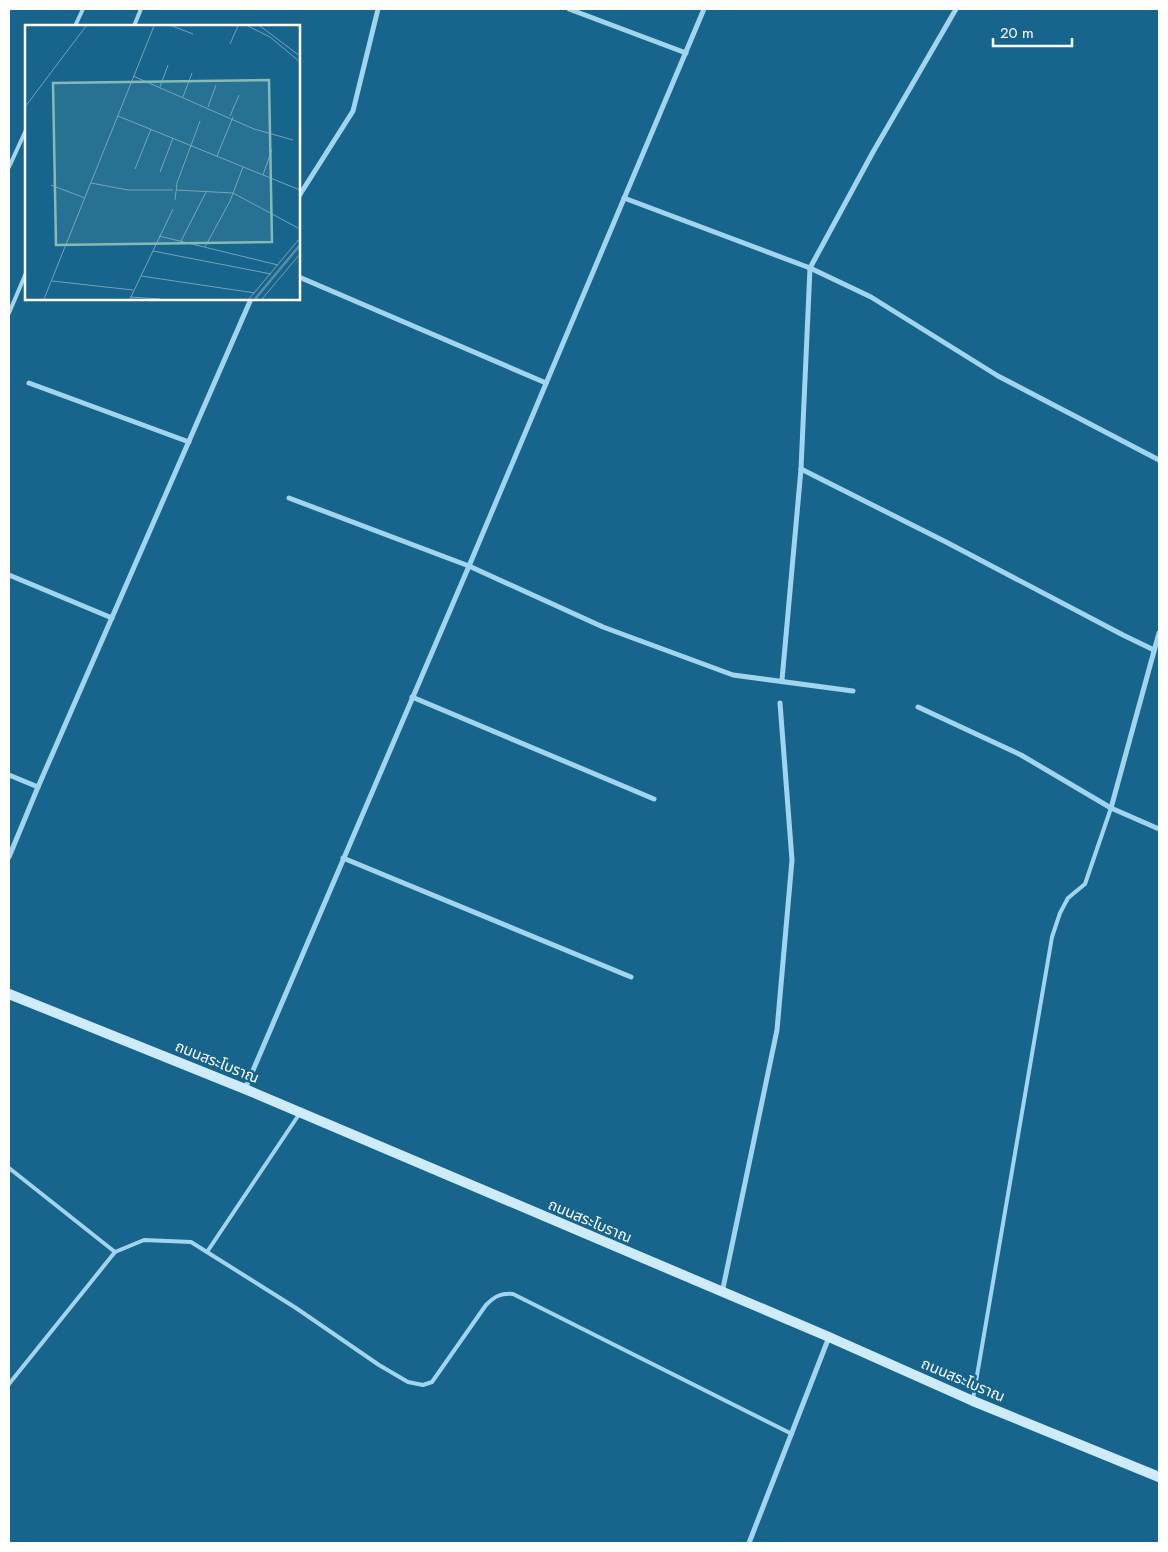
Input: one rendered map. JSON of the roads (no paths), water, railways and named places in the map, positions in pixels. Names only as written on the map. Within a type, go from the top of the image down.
[{"type":"street","points":[[300,194],[353,111],[378,9]]},
{"type":"street","points":[[569,9],[686,53]]},
{"type":"street","points":[[245,1089],[469,566],[704,9]]},
{"type":"street","points":[[782,680],[801,469],[810,268],[873,152],[956,9]]},
{"type":"street","points":[[624,198],[810,268],[871,298],[998,376],[1159,460]]},
{"type":"street","points":[[300,277],[546,383]]},
{"type":"street","points":[[9,857],[251,300]]},
{"type":"street","points":[[29,383],[189,442]]},
{"type":"street","points":[[801,469],[946,542],[1123,636],[1154,650]]},
{"type":"street","points":[[289,498],[469,566],[603,627],[733,675],[854,691]]},
{"type":"street","points":[[9,575],[112,618]]},
{"type":"street","points":[[1111,808],[1159,633]]},
{"type":"street","points":[[412,697],[654,799]]},
{"type":"street","points":[[722,1293],[777,1030],[792,860],[780,703]]},
{"type":"street","points":[[918,707],[1021,755],[1111,808],[1159,830]]},
{"type":"street","points":[[9,775],[38,787]]},
{"type":"street","points":[[343,858],[631,977]]},
{"type":"street","name":"ถนนสระโบราณ","points":[[9,994],[245,1089],[829,1337],[973,1401],[1159,1477]]},
{"type":"street","points":[[749,1543],[829,1337]]},
{"type":"lane","points":[[75,25],[83,9]]},
{"type":"lane","points":[[134,25],[141,9]]},
{"type":"lane","points":[[9,167],[25,132]]},
{"type":"lane","points":[[9,313],[25,275]]},
{"type":"lane","points":[[973,1401],[1052,937],[1060,913],[1068,898],[1085,884],[1111,808]]},
{"type":"lane","points":[[207,1252],[300,1113]]},
{"type":"lane","points":[[9,1168],[114,1252]]},
{"type":"lane","points":[[9,1384],[114,1252],[144,1240],[191,1242],[408,1382],[423,1385],[432,1382],[486,1305],[494,1297],[503,1293],[513,1294],[792,1434]]}]
